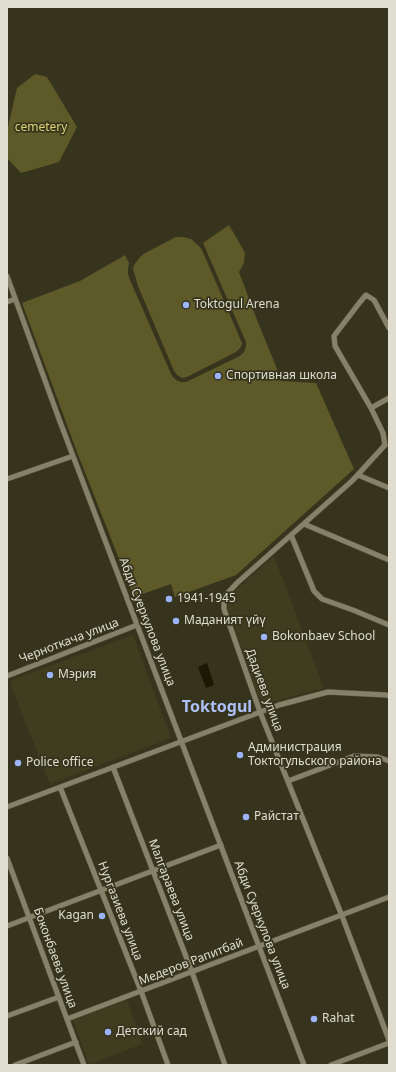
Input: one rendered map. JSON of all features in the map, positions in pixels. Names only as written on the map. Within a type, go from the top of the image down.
[{"type":"street","name":"Абди Суеркулова улица","points":[[7,276],[73,456],[304,1065]]},
{"type":"street","points":[[387,445],[371,408],[335,346],[334,336],[366,295],[374,300],[389,328]]},
{"type":"street","points":[[7,302],[15,300]]},
{"type":"street","points":[[371,408],[389,398]]},
{"type":"street","name":"Дадиева улица","points":[[387,445],[358,475],[237,583],[224,597],[224,609],[260,712],[342,916],[389,1042]]},
{"type":"street","points":[[7,479],[73,456]]},
{"type":"street","points":[[358,475],[389,488]]},
{"type":"street","points":[[304,524],[389,560]]},
{"type":"street","points":[[291,535],[314,591],[322,599],[389,625]]},
{"type":"street","name":"Черноткача улица","points":[[7,676],[137,626]]},
{"type":"street","points":[[7,807],[279,705],[328,692],[389,696]]},
{"type":"street","points":[[288,781],[354,756],[378,757],[389,761]]},
{"type":"street","name":"Малгараева улица","points":[[113,767],[192,972],[225,1065]]},
{"type":"street","name":"Нургазиева улица","points":[[60,787],[102,891],[168,1065]]},
{"type":"street","points":[[7,926],[221,845]]},
{"type":"street","name":"Боконбаева улица","points":[[7,858],[84,1065]]},
{"type":"street","name":"Медеров Рапитбай","points":[[67,1019],[389,897]]},
{"type":"street","points":[[7,1016],[59,997]]},
{"type":"street","points":[[18,1065],[76,1042]]},
{"type":"street","points":[[331,1065],[389,1042]]},
{"type":"shaded area","points":[[274,556],[324,688],[279,700],[262,707],[228,609],[228,597]]},
{"type":"shaded area","points":[[133,635],[171,738],[50,784],[9,681]]},
{"type":"shaded area","points":[[207,663],[214,685],[206,688],[198,667]]},
{"type":"shaded area","name":"Детский сад","points":[[127,1000],[142,1044],[89,1065],[73,1020]]},
{"type":"green space","name":"cemetery","points":[[35,74],[47,77],[77,127],[59,162],[21,173],[7,158],[7,131],[17,88]]},
{"type":"green space","points":[[229,225],[245,253],[244,263],[239,272],[282,381],[316,383],[354,469],[236,575],[175,597],[171,584],[134,597],[77,452],[22,303],[80,281],[125,255],[129,263],[128,274],[130,280],[172,376],[176,380],[186,382],[240,356],[246,347],[246,342],[203,243]]},
{"type":"green space","name":"Toktogul Arena","points":[[176,237],[191,239],[202,250],[242,343],[241,347],[236,352],[187,377],[182,378],[174,371],[138,286],[133,269],[140,257],[145,253]]},
{"type":"place","name":"Toktogul Arena","points":[[186,305]]},
{"type":"place","name":"Спортивная школа","points":[[218,376]]},
{"type":"place","name":"1941-1945","points":[[169,599]]},
{"type":"place","name":"Маданият үйү","points":[[176,621]]},
{"type":"place","name":"Bokonbaev School","points":[[264,637]]},
{"type":"place","name":"Мэрия","points":[[50,675]]},
{"type":"place","name":"Администрация Токтогульского района","points":[[240,755]]},
{"type":"place","name":"Police office","points":[[18,763]]},
{"type":"place","name":"Райстат","points":[[246,817]]},
{"type":"place","name":"Kagan","points":[[102,916]]},
{"type":"place","name":"Rahat","points":[[314,1019]]},
{"type":"place","name":"Детский сад","points":[[108,1032]]},
{"type":"district","name":"Toktogul","points":[[217,707]]}]
